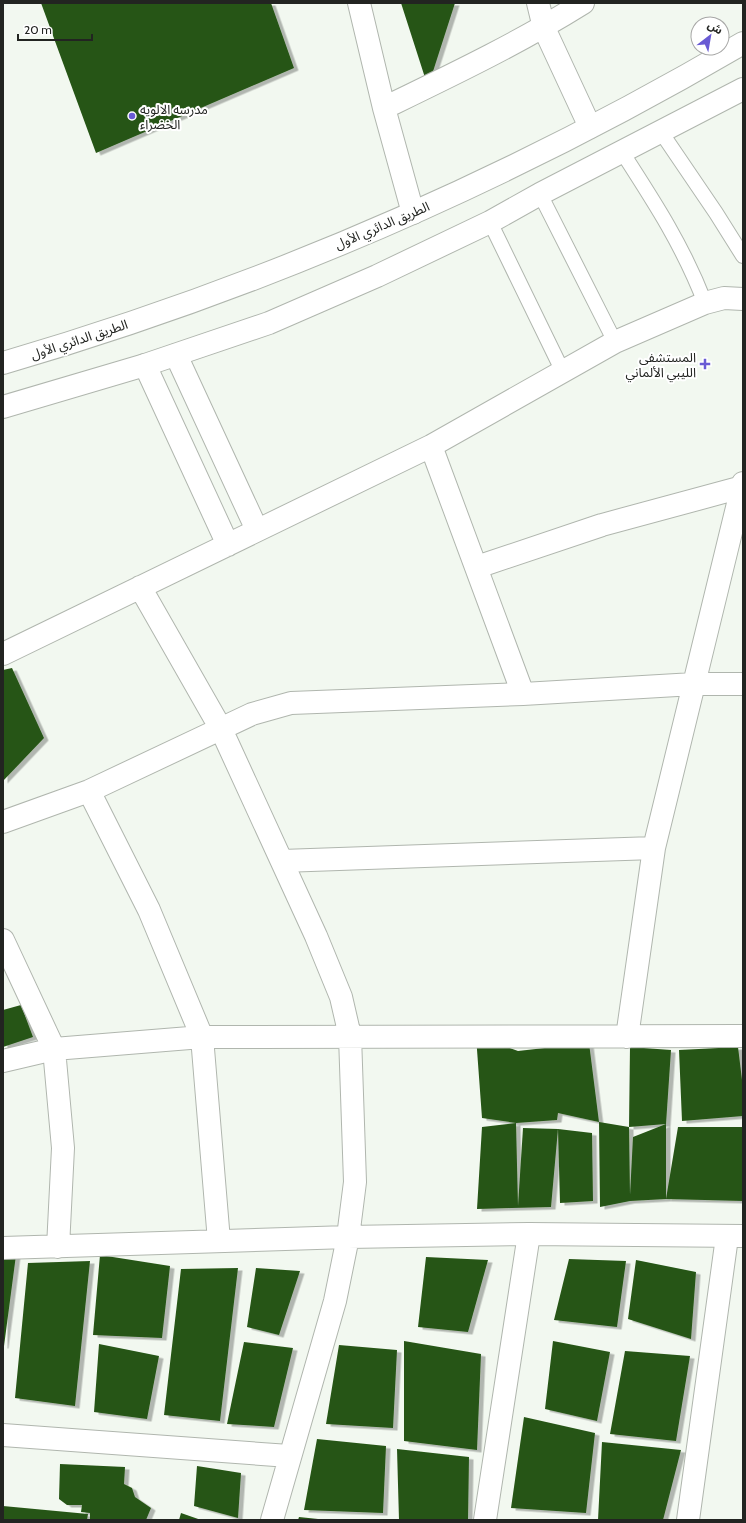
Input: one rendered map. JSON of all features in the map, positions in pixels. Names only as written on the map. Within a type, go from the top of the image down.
[{"type":"street","points":[[359,3],[384,108],[413,213]]},
{"type":"street","points":[[538,3],[544,28],[590,127]]},
{"type":"street","points":[[384,108],[479,62],[544,28],[583,3]]},
{"type":"street","name":"الطريق الدائري الأول","points":[[3,363],[176,308],[265,275],[413,213],[529,158],[637,103],[743,43]]},
{"type":"street","points":[[3,407],[176,355],[269,322],[377,276],[490,222],[540,194],[743,89]]},
{"type":"street","points":[[3,654],[431,446],[615,342],[705,302],[724,298],[743,299]]},
{"type":"street","points":[[176,355],[257,530]]},
{"type":"street","points":[[145,365],[228,544]]},
{"type":"street","points":[[431,446],[523,694]]},
{"type":"street","points":[[477,567],[602,525],[742,486],[654,848],[627,1037]]},
{"type":"street","points":[[140,587],[221,729],[282,861],[341,997],[350,1036],[355,1182],[348,1237],[335,1301],[289,1456],[272,1520]]},
{"type":"street","points":[[3,822],[88,791],[252,714],[291,703],[523,694],[694,684],[743,684]]},
{"type":"street","points":[[88,791],[149,910],[202,1037],[219,1241]]},
{"type":"street","points":[[282,861],[654,848]]},
{"type":"street","points":[[3,940],[54,1049],[63,1148],[58,1247]]},
{"type":"street","points":[[3,1061],[54,1049],[202,1037],[743,1036]]},
{"type":"street","points":[[485,1520],[529,1234]]},
{"type":"street","points":[[3,1248],[348,1237],[529,1234],[735,1237],[688,1520]]},
{"type":"street","points":[[3,1435],[289,1456]]},
{"type":"lane","points":[[661,132],[708,200],[743,256]]},
{"type":"lane","points":[[622,152],[678,239],[692,268],[705,302]]},
{"type":"lane","points":[[540,194],[615,342]]},
{"type":"lane","points":[[490,222],[563,372]]},
{"type":"building","points":[[41,3],[271,3],[294,68],[96,153]]},
{"type":"building","points":[[401,3],[455,3],[428,87]]},
{"type":"building","points":[[12,668],[44,738],[3,781],[3,670]]},
{"type":"building","points":[[21,1005],[33,1037],[3,1047],[3,1010]]},
{"type":"building","points":[[476,1036],[518,1051],[589,1043],[599,1122],[558,1113],[557,1120],[516,1123],[482,1118]]},
{"type":"building","points":[[630,1047],[671,1050],[666,1124],[629,1127]]},
{"type":"building","points":[[738,1047],[743,1088],[743,1116],[682,1121],[679,1050]]},
{"type":"building","points":[[599,1122],[629,1127],[630,1195],[633,1137],[666,1124],[666,1199],[630,1201],[600,1207]]},
{"type":"building","points":[[516,1123],[518,1206],[523,1128],[558,1129],[551,1207],[477,1209],[482,1127]]},
{"type":"building","points":[[678,1127],[743,1127],[743,1201],[666,1199]]},
{"type":"building","points":[[558,1129],[592,1133],[593,1201],[560,1203]]},
{"type":"building","points":[[16,1255],[4,1346],[3,1346],[3,1256]]},
{"type":"building","points":[[100,1255],[170,1266],[162,1338],[93,1335]]},
{"type":"building","points":[[426,1257],[488,1260],[468,1332],[418,1327]]},
{"type":"building","points":[[569,1259],[626,1261],[617,1327],[554,1320]]},
{"type":"building","points":[[636,1260],[696,1272],[691,1339],[628,1319]]},
{"type":"building","points":[[90,1261],[75,1406],[15,1398],[28,1263]]},
{"type":"building","points":[[238,1268],[220,1421],[164,1415],[181,1269]]},
{"type":"building","points":[[256,1268],[300,1271],[279,1335],[247,1327]]},
{"type":"building","points":[[404,1341],[481,1354],[477,1450],[404,1441]]},
{"type":"building","points":[[553,1341],[610,1352],[597,1421],[545,1409]]},
{"type":"building","points":[[244,1342],[293,1348],[274,1427],[227,1424]]},
{"type":"building","points":[[99,1344],[159,1356],[147,1419],[94,1412]]},
{"type":"building","points":[[339,1345],[397,1350],[393,1428],[326,1424]]},
{"type":"building","points":[[625,1351],[690,1356],[676,1441],[610,1434]]},
{"type":"building","points":[[524,1417],[595,1433],[586,1513],[511,1508]]},
{"type":"building","points":[[317,1439],[386,1446],[383,1513],[304,1510]]},
{"type":"building","points":[[602,1442],[681,1450],[663,1520],[598,1520]]},
{"type":"building","points":[[397,1449],[469,1457],[468,1520],[399,1520]]},
{"type":"building","points":[[60,1464],[125,1467],[124,1484],[132,1488],[135,1497],[151,1508],[146,1520],[90,1520],[90,1513],[81,1512],[82,1505],[67,1505],[59,1499]]},
{"type":"building","points":[[197,1466],[241,1473],[238,1518],[194,1506]]},
{"type":"building","points":[[3,1506],[88,1514],[87,1520],[3,1520]]},
{"type":"building","points":[[181,1513],[201,1520],[179,1520]]},
{"type":"building","points":[[299,1517],[318,1519],[318,1520],[298,1520]]},
{"type":"place","name":"مدرسه الالويه الخضراء","points":[[132,116]]},
{"type":"place","name":"المستشفى الليبي الألماني","points":[[705,364]]}]
